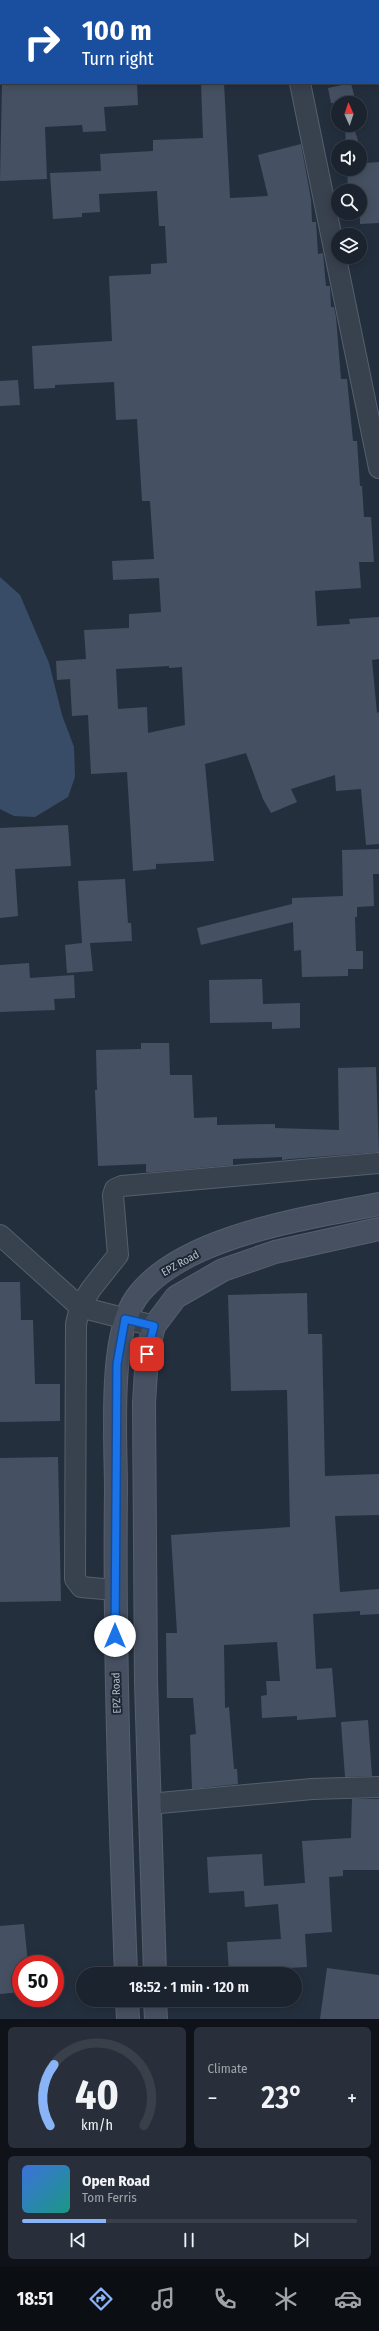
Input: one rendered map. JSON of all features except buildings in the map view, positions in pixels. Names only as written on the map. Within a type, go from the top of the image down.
[{"type":"main road","name":"EPZ Road","points":[[126,1967],[116,1683],[115,1590],[117,1364],[125,1319],[136,1298],[159,1274],[193,1254],[242,1235],[379,1204]]},
{"type":"main road","points":[[154,1967],[146,1683],[144,1403],[147,1354],[154,1326],[176,1297],[223,1270],[275,1252],[379,1229]]},
{"type":"main road","points":[[116,1683],[146,1683]]},
{"type":"main road","points":[[127,2007],[128,2019]]},
{"type":"main road","points":[[155,2007],[156,2019]]},
{"type":"street","points":[[300,84],[379,468]]},
{"type":"street","points":[[115,1590],[80,1587],[76,1580],[76,1324],[80,1307],[91,1289],[118,1255],[113,1195],[118,1187],[379,1163]]},
{"type":"street","points":[[0,1235],[80,1307],[154,1326]]},
{"type":"street","points":[[149,1804],[312,1790],[379,1787]]},
{"type":"water","points":[[0,577],[20,595],[49,663],[62,715],[74,747],[75,777],[68,797],[35,817],[14,816],[0,809]]},
{"type":"route","points":[[115,1636],[117,1364],[125,1319],[154,1326],[147,1354]]}]
